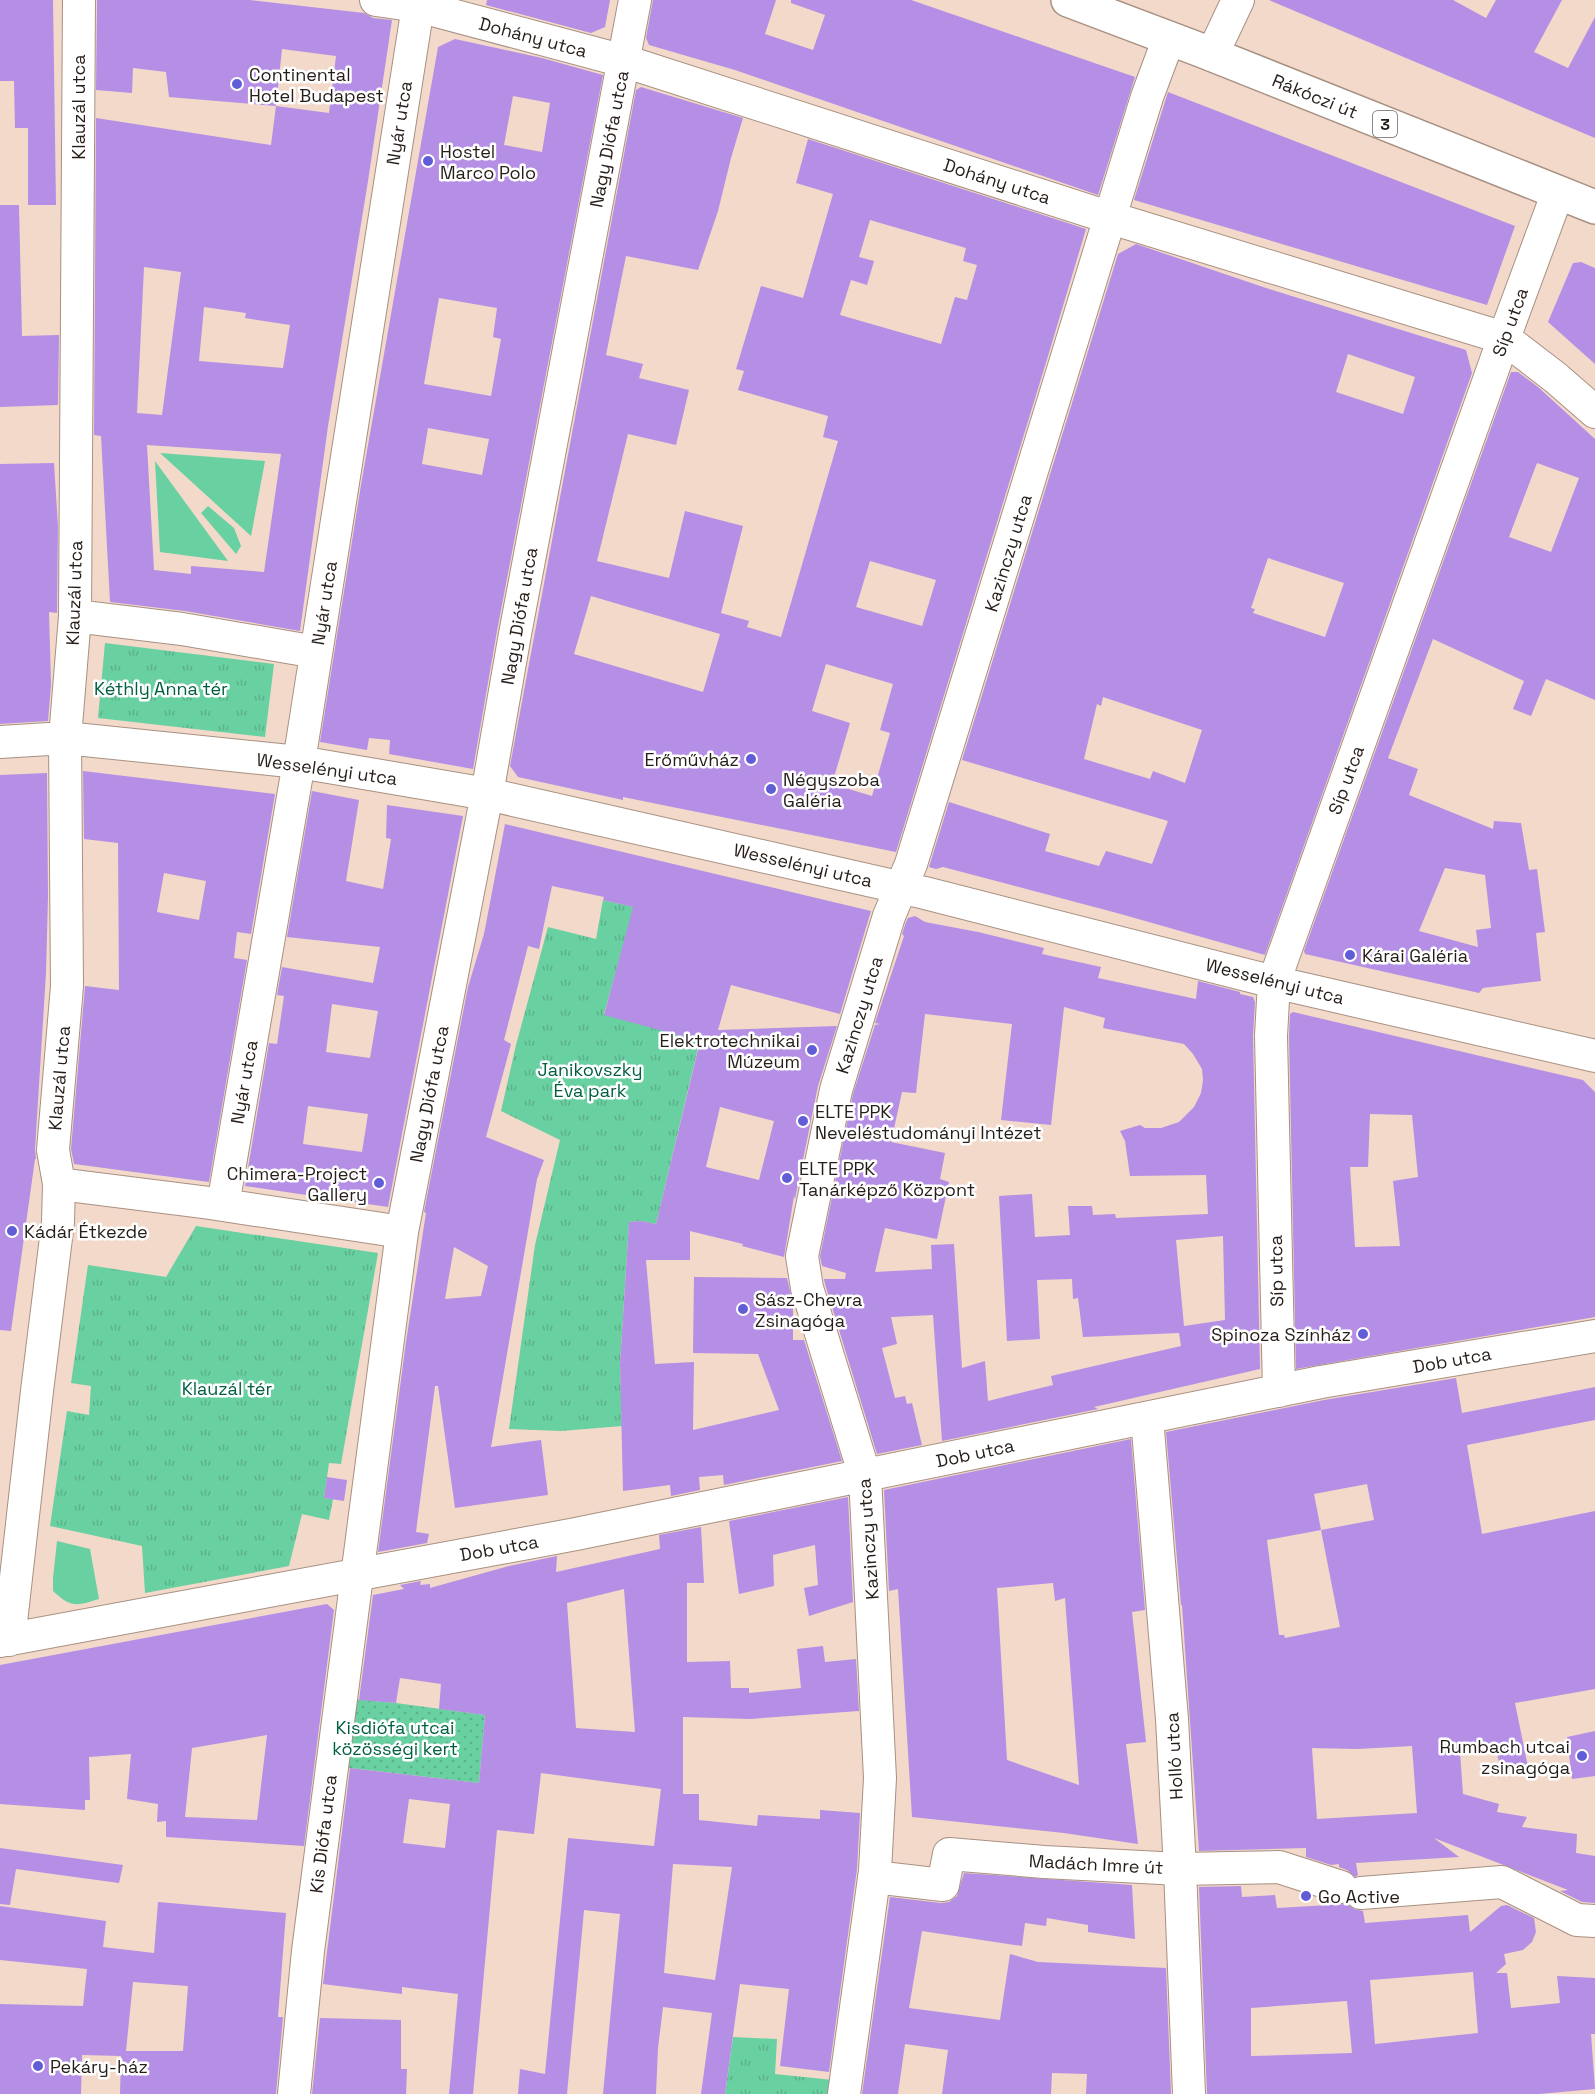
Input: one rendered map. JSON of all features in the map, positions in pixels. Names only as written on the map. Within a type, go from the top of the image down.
[{"type":"main road","name":"Rákóczi út","points":[[1068,0],[1595,207]]},
{"type":"street","name":"Klauzál utca","points":[[59,1184],[53,1150],[67,986],[65,738],[75,616],[79,0]]},
{"type":"street","name":"Dohány utca","points":[[376,0],[418,3],[624,61],[1111,218],[1504,338],[1595,412]]},
{"type":"street","name":"Nagy Diófa utca","points":[[402,1232],[488,794],[515,634],[635,0]]},
{"type":"street","points":[[1212,55],[1238,0]]},
{"type":"street","name":"Nyár utca","points":[[223,1205],[299,762],[418,3]]},
{"type":"street","name":"Kazinczy utca","points":[[844,2094],[874,1877],[880,1778],[865,1476],[807,1288],[802,1256],[836,1090],[889,916],[911,864],[1147,97],[1169,38]]},
{"type":"street","name":"Síp utca","points":[[1279,1391],[1270,1036],[1274,982],[1558,192]]},
{"type":"street","points":[[75,616],[182,629],[316,652]]},
{"type":"street","name":"Wesselényi utca","points":[[0,742],[65,738],[299,762],[488,794],[901,887],[1274,982],[1595,1056]]},
{"type":"street","points":[[59,1184],[223,1205],[402,1232],[356,1574],[4,1641],[58,1222],[59,1184]]},
{"type":"street","name":"Dob utca","points":[[356,1574],[564,1536],[1321,1382],[1595,1336]]},
{"type":"street","name":"Holló utca","points":[[1147,1418],[1172,1719],[1189,2094]]},
{"type":"street","name":"Kis Diófa utca","points":[[294,2094],[308,1951],[356,1574]]},
{"type":"street","name":"Madách Imre út","points":[[874,1877],[943,1885],[949,1854],[1044,1862],[1180,1869],[1279,1867],[1351,1890],[1502,1882],[1577,1920],[1595,1921]]},
{"type":"green space","points":[[160,453],[265,461],[251,536]]},
{"type":"green space","points":[[155,461],[228,561],[160,552]]},
{"type":"green space","points":[[208,506],[234,528],[241,546],[236,554],[201,513]]},
{"type":"green space","name":"Kéthly Anna tér","points":[[105,643],[274,664],[265,737],[98,718]]},
{"type":"green space","name":"Janikovszky Éva park","points":[[603,900],[634,907],[604,1014],[698,1040],[697,1052],[656,1224],[641,1221],[629,1222],[620,1364],[622,1426],[561,1431],[509,1429],[535,1245],[560,1140],[501,1111],[516,1045],[548,927],[596,939]]},
{"type":"green space","name":"Klauzál tér","points":[[196,1226],[378,1253],[341,1464],[329,1463],[324,1498],[333,1499],[329,1520],[302,1514],[289,1566],[145,1593],[142,1546],[50,1526],[67,1411],[89,1415],[91,1386],[71,1383],[88,1265],[166,1277]]},
{"type":"green space","points":[[57,1541],[90,1549],[99,1599],[74,1604],[53,1591]]},
{"type":"green space","name":"Kisdiófa utcai közösségi kert","points":[[352,1699],[485,1715],[479,1783],[342,1767]]},
{"type":"green space","points":[[733,2037],[777,2039],[775,2074],[833,2080],[832,2094],[725,2094]]},
{"type":"building","points":[[0,0],[53,0],[56,205],[28,205],[28,128],[15,128],[14,81],[0,81]]},
{"type":"building","points":[[97,0],[250,0],[364,13],[373,18],[392,20],[328,426],[300,631],[185,611],[110,602],[101,436],[94,435],[96,118],[271,145],[276,106],[169,97],[166,72],[133,68],[132,93],[96,90]],"holes":[[[282,49],[336,56],[329,113],[276,106]],[[144,267],[181,272],[162,415],[137,413]],[[204,307],[246,313],[245,318],[290,325],[283,368],[199,361]],[[147,445],[281,454],[264,572],[191,566],[191,574],[154,570]]]},
{"type":"building","points":[[487,0],[610,0],[605,27],[591,33],[486,5]]},
{"type":"building","points":[[653,0],[776,0],[765,34],[813,50],[825,15],[791,3],[791,0],[911,0],[1135,77],[1098,195],[735,70],[649,45],[646,38]]},
{"type":"building","points":[[1269,0],[1453,0],[1486,18],[1496,0],[1562,0],[1534,52],[1568,68],[1595,17],[1595,138]]},
{"type":"building","points":[[455,39],[542,58],[603,75],[497,631],[473,769],[389,754],[390,740],[369,738],[367,750],[320,742],[361,485],[438,47]],"holes":[[[513,96],[550,103],[542,152],[504,145]],[[439,298],[497,308],[493,337],[501,339],[491,396],[424,384]],[[428,428],[489,439],[482,475],[422,464]]]},
{"type":"building","points":[[641,87],[743,118],[718,211],[698,270],[626,256],[606,355],[643,364],[639,378],[689,390],[676,445],[628,434],[597,561],[669,578],[685,511],[743,526],[721,613],[749,621],[747,627],[781,637],[838,441],[823,437],[828,416],[738,390],[744,371],[736,369],[761,286],[803,298],[833,194],[796,183],[808,139],[1086,229],[896,852],[623,797],[623,800],[518,777],[510,766],[636,90]],"holes":[[[870,220],[966,248],[963,261],[977,265],[967,300],[955,297],[941,344],[840,315],[851,280],[867,285],[874,261],[859,257]],[[870,561],[936,580],[922,626],[856,607]],[[591,596],[720,634],[703,692],[574,654]],[[826,664],[893,684],[880,730],[890,733],[872,796],[832,784],[850,723],[812,711]]]},
{"type":"building","points":[[1168,92],[1515,226],[1487,305],[1134,200]]},
{"type":"building","points":[[0,205],[19,205],[22,336],[59,335],[58,405],[0,407]]},
{"type":"building","points":[[1136,244],[1266,288],[1466,350],[1472,373],[1265,955],[943,867],[936,869],[929,867],[949,802],[1050,834],[1045,851],[1099,866],[1106,851],[1152,864],[1168,821],[962,760],[1118,254]],"holes":[[[1348,354],[1415,377],[1403,414],[1336,392]],[[1268,558],[1344,583],[1325,637],[1253,613],[1255,609],[1251,608]],[[1103,697],[1202,730],[1185,783],[1153,771],[1150,779],[1084,759],[1097,704],[1101,706]]]},
{"type":"building","points":[[1581,262],[1595,268],[1595,364],[1548,322],[1573,263]]},
{"type":"building","points":[[1511,372],[1518,372],[1538,387],[1595,439],[1595,700],[1546,679],[1531,716],[1513,709],[1524,681],[1433,639],[1388,758],[1418,769],[1409,795],[1493,829],[1494,821],[1521,823],[1529,870],[1537,869],[1545,932],[1536,933],[1541,981],[1483,988],[1479,993],[1305,954],[1304,951]],"holes":[[[1537,463],[1579,478],[1551,552],[1509,537]],[[1445,868],[1485,875],[1491,928],[1476,930],[1478,947],[1419,931]]]},
{"type":"building","points":[[54,463],[58,526],[57,613],[49,612],[51,685],[48,721],[0,724],[0,464]]},
{"type":"building","points":[[83,771],[275,794],[251,934],[237,932],[234,958],[247,960],[209,1182],[74,1164],[71,1149],[85,986],[119,990],[118,843],[84,839]],"holes":[[[164,873],[206,881],[199,920],[157,912]]]},
{"type":"building","points":[[47,773],[46,973],[36,1159],[11,1331],[0,1330],[0,775]]},
{"type":"building","points":[[312,791],[359,800],[346,881],[383,889],[391,839],[386,838],[387,805],[463,816],[388,1207],[245,1186],[269,1043],[277,1044],[284,996],[277,995],[282,967],[373,983],[380,947],[287,937]],"holes":[[[332,1004],[378,1011],[370,1058],[326,1052]],[[308,1106],[368,1114],[362,1152],[303,1144]]]},
{"type":"building","points":[[505,824],[871,911],[840,1014],[731,985],[718,1030],[837,1026],[818,1086],[795,1199],[794,1196],[784,1257],[690,1231],[690,1260],[646,1260],[655,1364],[694,1362],[693,1430],[779,1410],[758,1354],[693,1353],[694,1277],[787,1278],[793,1304],[793,1340],[804,1340],[842,1461],[724,1485],[723,1475],[699,1477],[700,1490],[671,1496],[670,1485],[623,1491],[620,1364],[629,1222],[641,1221],[656,1224],[700,1041],[604,1015],[633,907],[603,900],[604,897],[552,886],[539,949],[528,946],[504,1040],[511,1044],[486,1137],[544,1160],[537,1179],[491,1447],[541,1440],[548,1495],[455,1508],[438,1386],[435,1386],[416,1532],[429,1534],[427,1543],[378,1552],[426,1213],[424,1212],[468,987],[484,934]],"holes":[[[720,1107],[774,1121],[759,1180],[706,1167]],[[454,1247],[488,1266],[481,1296],[445,1299]]]},
{"type":"building","points":[[915,916],[925,922],[1044,948],[1042,954],[1101,967],[1098,978],[1196,999],[1198,981],[1253,997],[1255,1002],[1253,1036],[1260,1369],[1094,1407],[1098,1409],[942,1441],[933,1315],[891,1317],[897,1344],[882,1348],[895,1398],[905,1396],[907,1404],[912,1403],[922,1445],[877,1454],[824,1279],[845,1279],[846,1273],[822,1266],[820,1256],[853,1094],[875,1025],[880,1024],[875,1023],[908,918]],"holes":[[[1064,1007],[1105,1018],[1103,1028],[1184,1044],[1193,1054],[1202,1069],[1203,1080],[1201,1093],[1194,1107],[1179,1122],[1161,1128],[1145,1128],[1140,1125],[1120,1131],[1125,1141],[1130,1176],[1206,1175],[1208,1214],[1116,1218],[1115,1214],[1093,1215],[1092,1206],[1068,1206],[1070,1235],[1035,1237],[1032,1194],[999,1196],[1007,1341],[1040,1339],[1037,1280],[1072,1279],[1073,1299],[1078,1298],[1083,1337],[1179,1333],[1181,1346],[1051,1376],[1053,1385],[988,1401],[985,1361],[962,1368],[954,1244],[931,1245],[932,1269],[875,1272],[885,1228],[937,1239],[949,1182],[940,1179],[945,1153],[891,1142],[902,1092],[916,1093],[925,1014],[1012,1024],[1001,1120],[1051,1125]],[[1223,1236],[1225,1320],[1184,1326],[1176,1240]]]},
{"type":"building","points":[[1293,1012],[1583,1080],[1595,1092],[1595,1317],[1296,1369],[1290,1014]],"holes":[[[1370,1114],[1412,1115],[1418,1177],[1393,1181],[1400,1246],[1355,1247],[1350,1167],[1368,1167]]]},
{"type":"building","points":[[1456,1378],[1462,1413],[1595,1387],[1595,1420],[1467,1445],[1482,1534],[1595,1511],[1595,1689],[1515,1703],[1530,1777],[1500,1766],[1495,1745],[1460,1752],[1463,1794],[1499,1804],[1497,1812],[1527,1817],[1522,1827],[1577,1834],[1576,1853],[1595,1856],[1595,1903],[1582,1902],[1560,1891],[1568,1890],[1434,1838],[1459,1857],[1356,1863],[1358,1875],[1355,1877],[1339,1867],[1339,1864],[1331,1865],[1306,1857],[1306,1848],[1199,1851],[1182,1605],[1166,1432],[1324,1400]],"holes":[[[1367,1484],[1374,1520],[1321,1530],[1314,1494]],[[1321,1530],[1340,1627],[1285,1638],[1284,1635],[1279,1635],[1267,1540]],[[1412,1746],[1417,1813],[1317,1819],[1312,1748],[1358,1749]]]},
{"type":"building","points":[[1131,1439],[1145,1610],[1132,1612],[1146,1742],[1126,1744],[1138,1844],[1064,1833],[912,1817],[898,1589],[889,1591],[884,1490]],"holes":[[[1053,1583],[1055,1601],[1065,1598],[1079,1785],[1007,1760],[997,1588]]]},
{"type":"building","points":[[327,1477],[347,1480],[344,1501],[324,1498]]},
{"type":"building","points":[[848,1497],[853,1602],[809,1616],[804,1588],[818,1585],[815,1545],[773,1555],[774,1586],[739,1594],[729,1521]]},
{"type":"building","points":[[701,1527],[704,1583],[687,1583],[687,1662],[730,1661],[731,1688],[749,1688],[749,1693],[801,1688],[797,1649],[823,1646],[825,1662],[856,1659],[859,1711],[750,1719],[683,1717],[683,1794],[699,1794],[699,1820],[757,1826],[758,1815],[820,1819],[820,1810],[860,1813],[857,1869],[829,2072],[780,2066],[789,1989],[740,1984],[725,2094],[701,2094],[712,2013],[663,2007],[656,2094],[603,2094],[620,1914],[584,1910],[567,2094],[518,2094],[520,2069],[545,2074],[568,1838],[654,1846],[661,1789],[541,1773],[534,1834],[497,1830],[473,2094],[449,2094],[458,1994],[402,1987],[402,1994],[323,1984],[350,1768],[479,1783],[485,1715],[439,1709],[441,1684],[400,1678],[396,1703],[359,1700],[373,1595],[404,1589],[400,1585],[421,1581],[420,1585],[430,1584],[430,1588],[509,1566],[557,1556],[556,1572],[660,1549],[659,1535]],"holes":[[[624,1589],[635,1732],[576,1728],[567,1603]],[[409,1799],[450,1804],[445,1848],[403,1843]],[[673,1864],[732,1867],[715,1980],[664,1973]]]},
{"type":"building","points":[[327,1604],[334,1610],[304,1846],[166,1837],[166,1821],[157,1822],[158,1804],[127,1799],[131,1754],[89,1757],[90,1800],[85,1800],[85,1810],[0,1804],[0,1665]],"holes":[[[267,1735],[257,1820],[185,1817],[192,1748]]]},
{"type":"building","name":"Rumbach utcai zsinagóga","points":[[1595,1731],[1595,1776],[1572,1779],[1567,1737]]},
{"type":"building","points":[[0,1848],[123,1865],[119,1883],[16,1869],[10,1905],[0,1904]]},
{"type":"building","points":[[964,1873],[1132,1885],[1135,1939],[1088,1932],[1088,1925],[1047,1918],[1046,1926],[1025,1923],[1022,1946],[922,1931],[909,2008],[1000,2020],[1010,1954],[1038,1962],[1166,1968],[1171,2094],[1086,2094],[1087,2074],[1052,2073],[1051,2094],[942,2094],[948,2050],[905,2044],[898,2094],[862,2094],[890,1897],[949,1902],[957,1896]]},
{"type":"building","points":[[1241,1886],[1242,1897],[1275,1895],[1277,1908],[1347,1904],[1363,1911],[1365,1923],[1468,1915],[1470,1932],[1501,1906],[1507,1905],[1534,1918],[1536,1932],[1532,1942],[1523,1950],[1504,1954],[1506,1964],[1496,1973],[1507,1973],[1511,2008],[1560,2003],[1557,1976],[1595,1978],[1595,2034],[1591,2034],[1595,2089],[1539,2094],[1207,2094],[1199,1887]],"holes":[[[1473,1972],[1478,2033],[1375,2044],[1370,1980]],[[1347,2001],[1352,2053],[1251,2056],[1251,2008]]]},
{"type":"building","points":[[158,1902],[286,1913],[278,2017],[283,2017],[276,2094],[120,2094],[121,2056],[82,2055],[81,2094],[0,2094],[0,2004],[83,2006],[87,1969],[0,1960],[0,1906],[106,1921],[103,1947],[154,1953]],"holes":[[[133,1982],[188,1986],[183,2051],[126,2051]]]},
{"type":"building","points":[[320,2018],[401,2020],[401,2069],[407,2069],[406,2094],[312,2094]]},
{"type":"place","name":"Continental Hotel Budapest","points":[[237,84]]},
{"type":"place","name":"Hostel Marco Polo","points":[[428,161]]},
{"type":"place","name":"Erőművház","points":[[751,759]]},
{"type":"place","name":"Négyszoba Galéria","points":[[771,789]]},
{"type":"place","name":"Kárai Galéria","points":[[1350,955]]},
{"type":"place","name":"Elektrotechnikai Múzeum","points":[[812,1050]]},
{"type":"place","name":"ELTE PPK Neveléstudományi Intézet","points":[[803,1121]]},
{"type":"place","name":"ELTE PPK Tanárképző Központ","points":[[787,1178]]},
{"type":"place","name":"Chimera-Project Gallery","points":[[379,1183]]},
{"type":"place","name":"Kádár Étkezde","points":[[12,1231]]},
{"type":"place","name":"Sász-Chevra Zsinagóga","points":[[743,1309]]},
{"type":"place","name":"Spinoza Színház","points":[[1363,1334]]},
{"type":"place","name":"Rumbach utcai zsinagóga","points":[[1582,1756]]},
{"type":"place","name":"Go Active","points":[[1306,1896]]},
{"type":"place","name":"Pekáry-ház","points":[[38,2066]]}]
